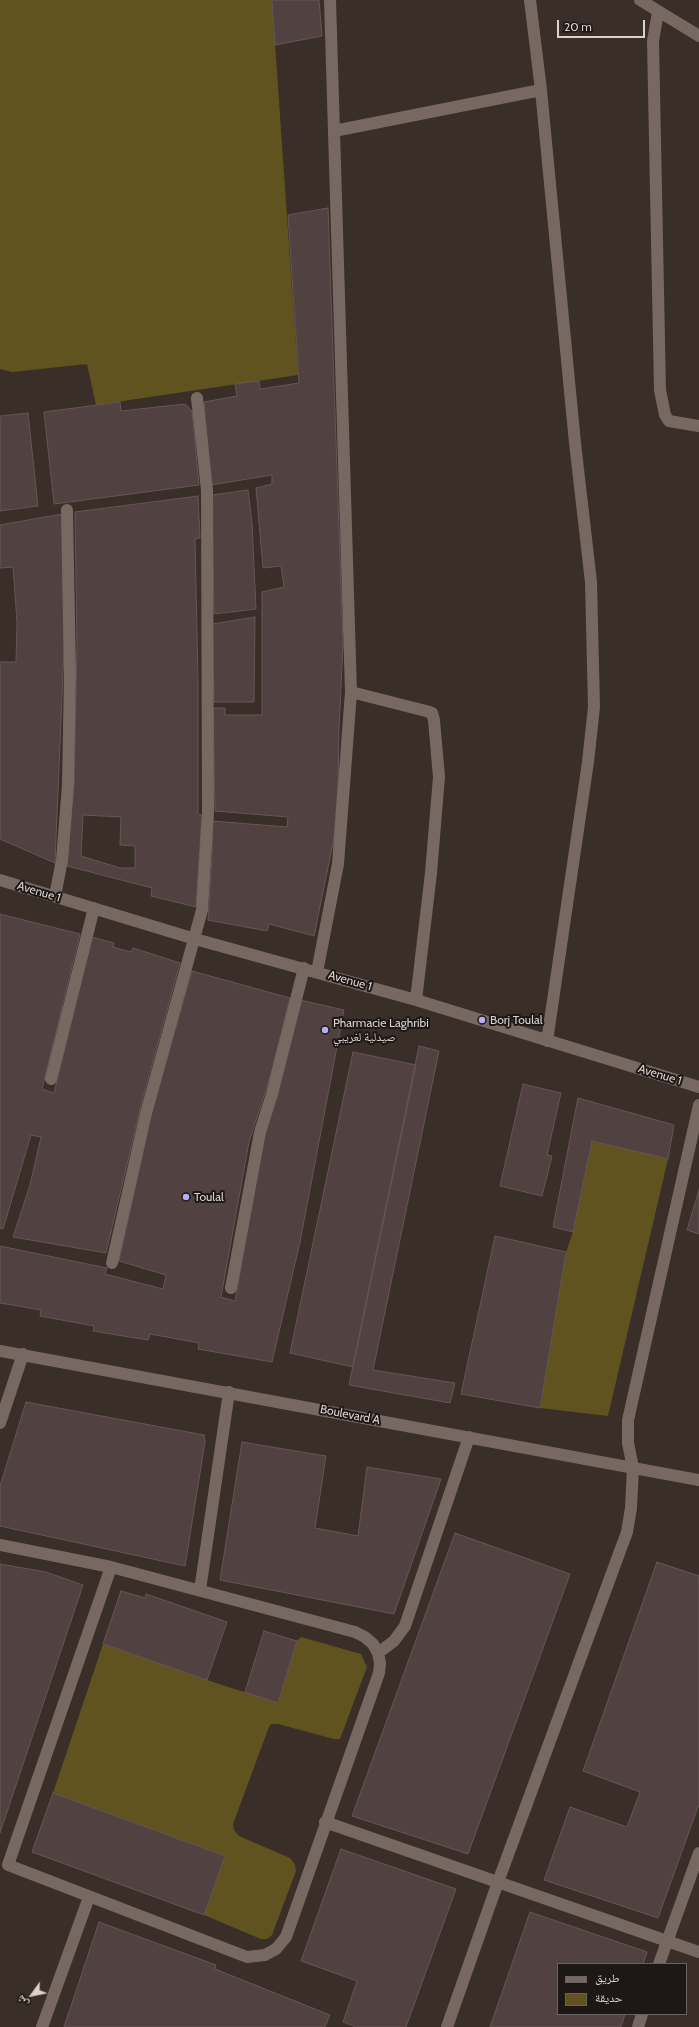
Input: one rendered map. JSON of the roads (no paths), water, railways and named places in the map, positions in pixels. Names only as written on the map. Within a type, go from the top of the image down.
[{"type":"street","points":[[317,972],[338,864],[351,692],[330,0]]},
{"type":"street","points":[[530,0],[590,582],[594,707],[588,762],[547,1041]]},
{"type":"street","points":[[640,0],[699,36]]},
{"type":"street","points":[[658,12],[652,41],[660,390],[665,415],[670,421],[699,426]]},
{"type":"street","points":[[334,131],[540,90]]},
{"type":"street","points":[[112,1263],[146,1113],[202,910],[208,813],[207,490],[197,398]]},
{"type":"street","points":[[55,896],[62,860],[68,785],[70,672],[67,510]]},
{"type":"street","points":[[351,692],[426,711],[432,714],[434,720],[439,777],[431,873],[416,1000]]},
{"type":"street","name":"Avenue 1","points":[[0,880],[195,939],[416,1000],[699,1087]]},
{"type":"street","points":[[51,1079],[94,908]]},
{"type":"street","points":[[231,1288],[260,1132],[272,1094],[304,968]]},
{"type":"street","points":[[447,2027],[498,1882],[627,1532],[632,1508],[633,1468],[628,1443],[628,1420],[699,1105]]},
{"type":"street","name":"Boulevard A","points":[[0,1351],[229,1392],[699,1480]]},
{"type":"street","points":[[0,1423],[23,1354]]},
{"type":"street","points":[[200,1590],[229,1392]]},
{"type":"street","points":[[378,1653],[394,1641],[405,1626],[469,1437]]},
{"type":"street","points":[[0,1545],[111,1567],[200,1590],[355,1632],[365,1637],[373,1644],[378,1653],[380,1663],[378,1673],[286,1937],[276,1949],[265,1955],[247,1957],[4,1864],[111,1567]]},
{"type":"street","points":[[325,1822],[699,1952]]},
{"type":"street","points":[[658,1963],[699,1853]]},
{"type":"street","points":[[42,2027],[89,1897]]},
{"type":"street","points":[[638,2027],[642,2015]]},
{"type":"place","name":"Borj Toulal","points":[[482,1020]]},
{"type":"place","name":"Pharmacie Laghribi صيدلية لغريبي","points":[[325,1030]]},
{"type":"place","name":"Toulal","points":[[186,1197]]}]
